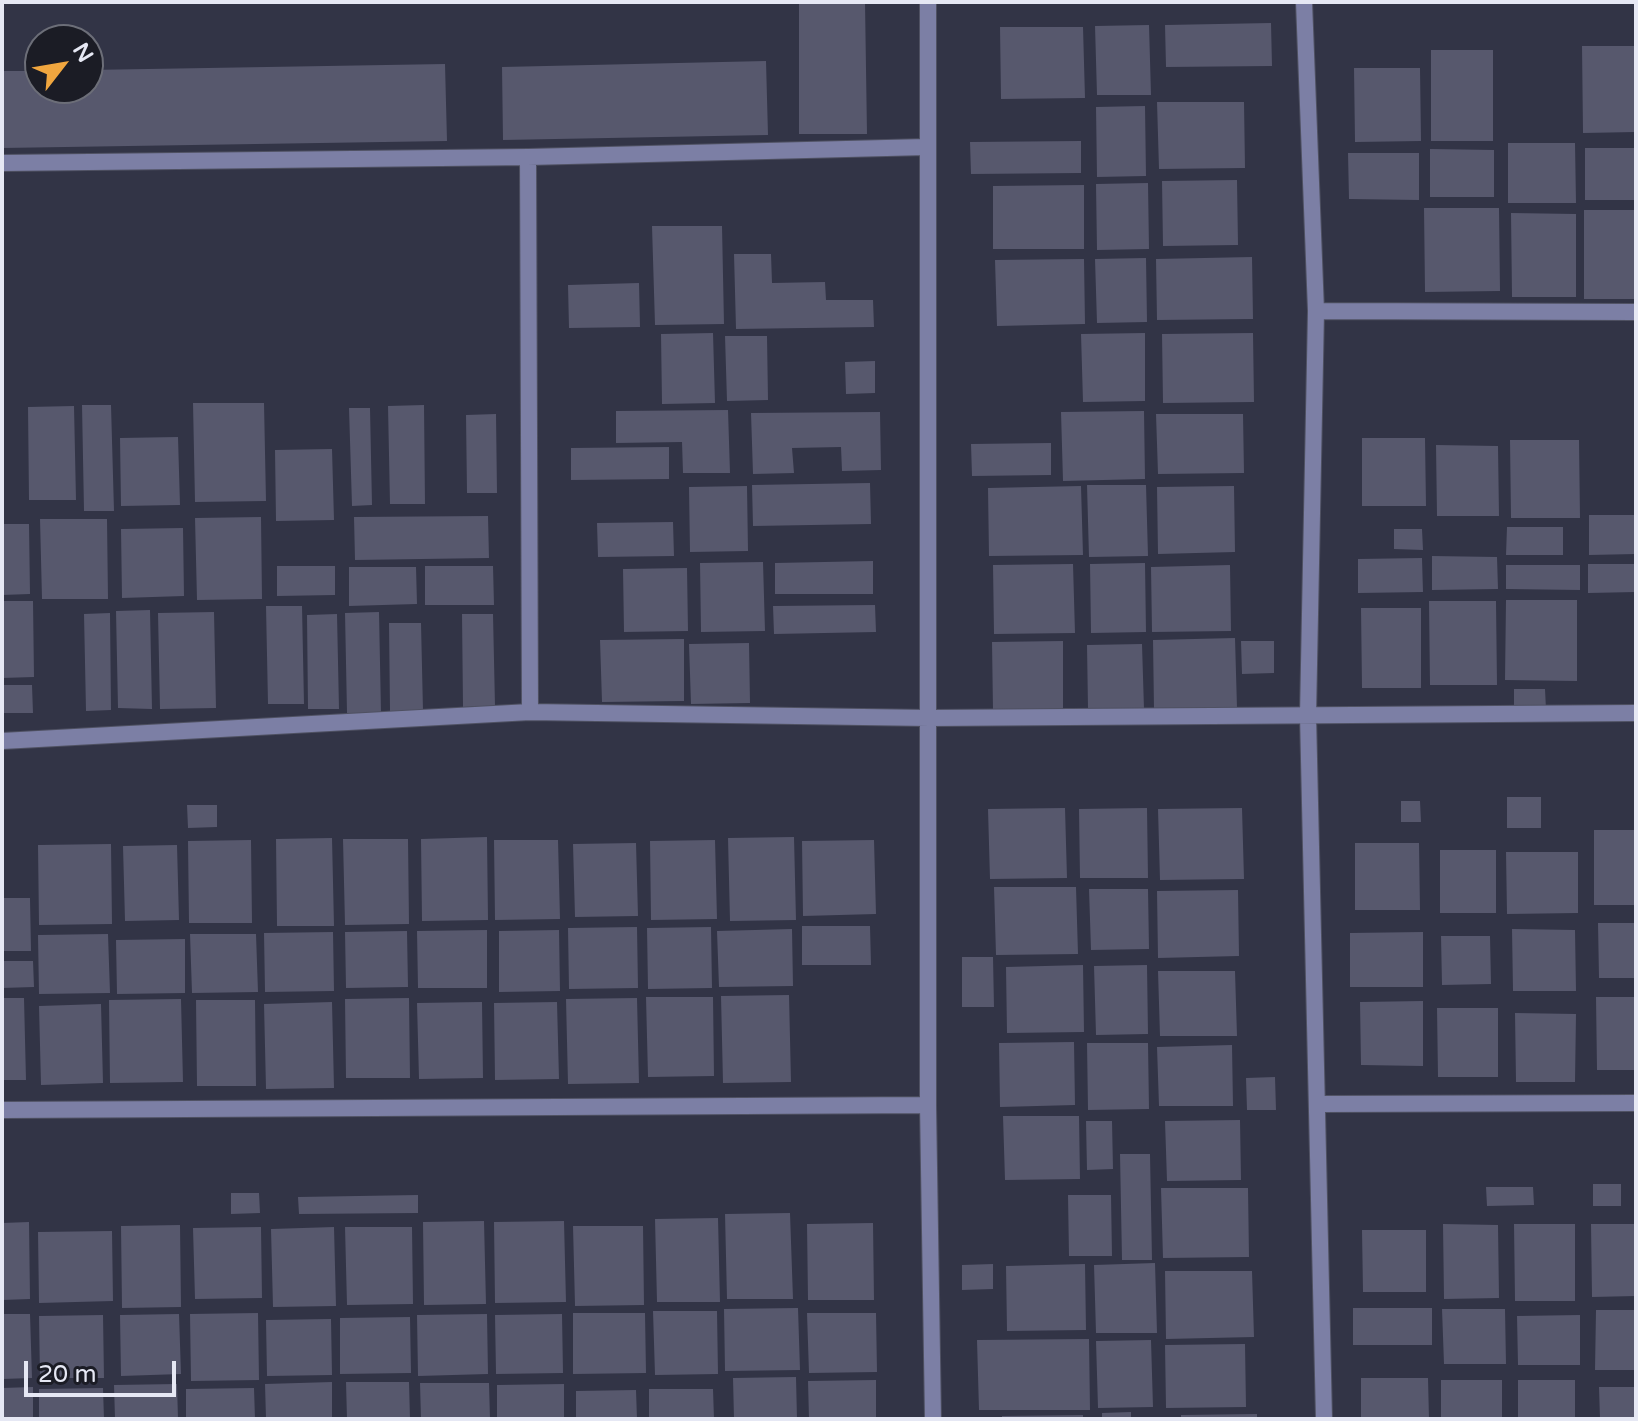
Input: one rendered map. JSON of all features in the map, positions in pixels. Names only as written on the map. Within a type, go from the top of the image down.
[{"type":"street","points":[[928,2],[928,1105],[933,1419]]},
{"type":"street","points":[[1304,2],[1316,311],[1308,715],[1324,1419]]},
{"type":"street","points":[[2,163],[528,157],[926,147]]},
{"type":"street","points":[[528,157],[530,712]]},
{"type":"street","points":[[1316,311],[1636,312]]},
{"type":"street","points":[[2,741],[530,712],[929,718],[1636,713]]},
{"type":"street","points":[[1319,1104],[1636,1103]]},
{"type":"street","points":[[2,1110],[928,1105]]},
{"type":"building","points":[[799,2],[865,2],[867,134],[799,134]]},
{"type":"building","points":[[1271,23],[1272,66],[1166,67],[1165,25]]},
{"type":"building","points":[[1149,25],[1151,95],[1097,95],[1095,26]]},
{"type":"building","points":[[1000,27],[1083,27],[1085,98],[1001,99]]},
{"type":"building","points":[[1582,46],[1636,46],[1636,132],[1583,133]]},
{"type":"building","points":[[1431,50],[1493,50],[1493,141],[1431,141]]},
{"type":"building","points":[[766,61],[768,135],[503,140],[502,67]]},
{"type":"building","points":[[445,64],[447,141],[2,148],[2,71],[24,71],[24,104],[104,104],[104,70]]},
{"type":"building","points":[[1354,68],[1420,68],[1421,141],[1355,142]]},
{"type":"building","points":[[1157,102],[1244,102],[1245,168],[1159,169]]},
{"type":"building","points":[[1145,106],[1146,176],[1097,177],[1096,107]]},
{"type":"building","points":[[1081,141],[1081,173],[971,174],[970,142]]},
{"type":"building","points":[[1508,143],[1575,143],[1576,203],[1508,203]]},
{"type":"building","points":[[1585,148],[1636,148],[1636,200],[1585,200]]},
{"type":"building","points":[[1430,149],[1494,150],[1494,197],[1430,197]]},
{"type":"building","points":[[1348,153],[1419,153],[1419,200],[1349,199]]},
{"type":"building","points":[[1237,180],[1238,245],[1163,246],[1162,181]]},
{"type":"building","points":[[1148,183],[1149,249],[1097,250],[1096,184]]},
{"type":"building","points":[[1084,185],[1084,249],[993,249],[993,186]]},
{"type":"building","points":[[1424,208],[1499,208],[1500,291],[1425,292]]},
{"type":"building","points":[[1584,210],[1636,210],[1636,299],[1584,299]]},
{"type":"building","points":[[1511,213],[1576,214],[1576,297],[1512,297]]},
{"type":"building","points":[[652,226],[722,226],[724,324],[655,325]]},
{"type":"building","points":[[734,254],[771,254],[772,283],[825,282],[826,300],[873,300],[874,327],[736,329]]},
{"type":"building","points":[[1252,257],[1253,319],[1157,320],[1156,259]]},
{"type":"building","points":[[1146,258],[1147,322],[1097,323],[1095,259]]},
{"type":"building","points":[[1084,259],[1085,324],[997,326],[995,260]]},
{"type":"building","points":[[639,283],[640,327],[569,328],[568,285]]},
{"type":"building","points":[[713,333],[715,403],[662,404],[661,334]]},
{"type":"building","points":[[1145,333],[1145,401],[1083,402],[1081,334]]},
{"type":"building","points":[[1253,333],[1254,402],[1163,403],[1162,334]]},
{"type":"building","points":[[725,336],[767,336],[768,400],[727,401]]},
{"type":"building","points":[[875,361],[875,393],[846,394],[845,362]]},
{"type":"building","points":[[193,403],[264,403],[266,501],[195,502]]},
{"type":"building","points":[[82,405],[111,405],[114,511],[84,511]]},
{"type":"building","points":[[424,405],[425,504],[390,504],[388,406]]},
{"type":"building","points":[[74,406],[76,500],[29,500],[28,407]]},
{"type":"building","points":[[349,408],[370,408],[372,505],[352,506]]},
{"type":"building","points":[[728,410],[730,473],[683,473],[682,442],[616,443],[616,411]]},
{"type":"building","points":[[1144,411],[1145,479],[1063,481],[1061,412]]},
{"type":"building","points":[[880,412],[881,470],[842,471],[841,447],[792,448],[794,473],[753,474],[751,413]]},
{"type":"building","points":[[496,414],[497,493],[467,493],[466,415]]},
{"type":"building","points":[[1156,414],[1243,414],[1244,473],[1158,474]]},
{"type":"building","points":[[178,437],[180,505],[121,506],[120,438]]},
{"type":"building","points":[[1362,438],[1425,438],[1426,506],[1362,506]]},
{"type":"building","points":[[1510,440],[1579,440],[1580,518],[1511,518]]},
{"type":"building","points":[[1051,443],[1051,475],[972,476],[971,444]]},
{"type":"building","points":[[1436,445],[1498,446],[1499,516],[1437,516]]},
{"type":"building","points":[[669,447],[669,479],[571,480],[571,448]]},
{"type":"building","points":[[332,449],[334,520],[276,521],[275,450]]},
{"type":"building","points":[[870,483],[871,524],[753,526],[752,485]]},
{"type":"building","points":[[1087,485],[1146,485],[1148,556],[1089,557]]},
{"type":"building","points":[[747,486],[748,551],[690,552],[689,487]]},
{"type":"building","points":[[1081,486],[1083,555],[989,556],[988,488]]},
{"type":"building","points":[[1234,486],[1235,552],[1158,554],[1157,487]]},
{"type":"building","points":[[1589,515],[1636,515],[1636,554],[1589,555]]},
{"type":"building","points":[[488,516],[489,558],[355,560],[354,517]]},
{"type":"building","points":[[261,517],[262,599],[197,600],[195,518]]},
{"type":"building","points":[[40,519],[107,519],[108,599],[42,599]]},
{"type":"building","points":[[673,522],[674,556],[598,557],[597,523]]},
{"type":"building","points":[[2,524],[29,524],[30,594],[2,595]]},
{"type":"building","points":[[1507,527],[1563,527],[1563,555],[1506,555]]},
{"type":"building","points":[[183,528],[184,596],[122,598],[121,529]]},
{"type":"building","points":[[1394,529],[1422,529],[1423,550],[1394,549]]},
{"type":"building","points":[[1432,556],[1497,557],[1498,589],[1432,590]]},
{"type":"building","points":[[1422,558],[1423,592],[1358,593],[1358,559]]},
{"type":"building","points":[[873,561],[873,594],[775,594],[775,563]]},
{"type":"building","points":[[763,562],[765,631],[701,632],[700,563]]},
{"type":"building","points":[[1145,563],[1146,632],[1091,633],[1090,564]]},
{"type":"building","points":[[1073,564],[1075,633],[994,634],[993,565]]},
{"type":"building","points":[[1588,564],[1636,564],[1636,592],[1588,593]]},
{"type":"building","points":[[1230,565],[1231,631],[1152,632],[1151,567]]},
{"type":"building","points":[[1506,565],[1580,565],[1580,590],[1506,589]]},
{"type":"building","points":[[277,566],[335,566],[335,595],[277,596]]},
{"type":"building","points":[[425,566],[493,566],[494,605],[425,605]]},
{"type":"building","points":[[349,567],[416,567],[417,604],[349,606]]},
{"type":"building","points":[[687,568],[688,631],[624,632],[623,569]]},
{"type":"building","points":[[1506,600],[1577,600],[1577,681],[1505,680]]},
{"type":"building","points":[[2,601],[33,601],[34,677],[2,678]]},
{"type":"building","points":[[1429,601],[1496,601],[1497,685],[1430,685]]},
{"type":"building","points":[[875,605],[876,632],[774,634],[773,606]]},
{"type":"building","points":[[266,606],[302,606],[304,704],[268,704]]},
{"type":"building","points":[[1361,608],[1421,608],[1421,688],[1362,688]]},
{"type":"building","points":[[150,610],[152,709],[118,708],[116,611]]},
{"type":"building","points":[[214,612],[216,708],[160,709],[158,613]]},
{"type":"building","points":[[379,612],[381,713],[347,713],[345,613]]},
{"type":"building","points":[[110,613],[111,710],[86,711],[84,614]]},
{"type":"building","points":[[337,614],[339,709],[308,709],[307,615]]},
{"type":"building","points":[[462,614],[493,614],[495,706],[463,707]]},
{"type":"building","points":[[389,623],[421,623],[423,711],[390,711]]},
{"type":"building","points":[[1235,638],[1237,708],[1154,710],[1153,640]]},
{"type":"building","points":[[684,639],[684,701],[602,702],[600,640]]},
{"type":"building","points":[[1063,641],[1063,710],[993,711],[992,642]]},
{"type":"building","points":[[1241,641],[1274,641],[1274,673],[1242,674]]},
{"type":"building","points":[[749,643],[750,703],[691,704],[689,644]]},
{"type":"building","points":[[1142,644],[1144,709],[1088,709],[1087,645]]},
{"type":"building","points":[[2,685],[32,685],[33,713],[2,713]]},
{"type":"building","points":[[1514,689],[1545,689],[1546,709],[1514,709]]},
{"type":"building","points":[[1507,797],[1541,797],[1541,828],[1507,828]]},
{"type":"building","points":[[1401,801],[1420,801],[1421,822],[1401,822]]},
{"type":"building","points":[[187,805],[217,805],[217,827],[188,828]]},
{"type":"building","points":[[1065,808],[1067,878],[990,879],[988,809]]},
{"type":"building","points":[[1147,808],[1148,878],[1080,878],[1079,809]]},
{"type":"building","points":[[1242,808],[1244,879],[1160,880],[1158,809]]},
{"type":"building","points":[[1594,830],[1636,830],[1636,905],[1594,905]]},
{"type":"building","points":[[487,837],[488,920],[422,921],[421,839]]},
{"type":"building","points":[[794,837],[796,920],[730,921],[728,838]]},
{"type":"building","points":[[332,838],[334,926],[277,926],[276,839]]},
{"type":"building","points":[[343,839],[408,839],[409,924],[345,925]]},
{"type":"building","points":[[251,840],[252,923],[189,923],[188,841]]},
{"type":"building","points":[[494,840],[558,840],[560,919],[495,920]]},
{"type":"building","points":[[715,840],[717,919],[651,920],[650,841]]},
{"type":"building","points":[[874,840],[876,914],[803,916],[802,841]]},
{"type":"building","points":[[636,843],[638,916],[575,917],[573,844]]},
{"type":"building","points":[[1355,843],[1419,843],[1420,910],[1355,910]]},
{"type":"building","points":[[111,844],[112,924],[39,925],[38,845]]},
{"type":"building","points":[[177,845],[179,920],[125,921],[123,846]]},
{"type":"building","points":[[1440,850],[1496,850],[1496,913],[1440,913]]},
{"type":"building","points":[[1506,852],[1578,852],[1578,913],[1507,914]]},
{"type":"building","points":[[994,887],[1076,887],[1078,954],[996,955]]},
{"type":"building","points":[[1089,889],[1148,889],[1149,949],[1091,950]]},
{"type":"building","points":[[1238,890],[1239,956],[1158,958],[1157,891]]},
{"type":"building","points":[[2,898],[30,898],[31,951],[2,951]]},
{"type":"building","points":[[1598,923],[1636,923],[1636,978],[1599,978]]},
{"type":"building","points":[[802,926],[870,926],[871,965],[802,965]]},
{"type":"building","points":[[637,927],[638,988],[569,989],[568,928]]},
{"type":"building","points":[[711,927],[712,988],[648,989],[647,928]]},
{"type":"building","points":[[792,929],[793,986],[719,987],[717,931]]},
{"type":"building","points":[[1512,929],[1575,930],[1576,991],[1513,991]]},
{"type":"building","points":[[487,930],[487,988],[418,988],[417,931]]},
{"type":"building","points":[[559,930],[560,991],[499,992],[499,931]]},
{"type":"building","points":[[407,931],[408,987],[346,988],[345,932]]},
{"type":"building","points":[[333,932],[334,991],[265,992],[264,933]]},
{"type":"building","points":[[1423,932],[1423,987],[1350,987],[1350,933]]},
{"type":"building","points":[[108,934],[110,993],[39,994],[38,935]]},
{"type":"building","points":[[190,934],[256,934],[258,992],[192,993]]},
{"type":"building","points":[[1441,936],[1490,936],[1491,984],[1442,985]]},
{"type":"building","points":[[185,939],[185,993],[117,994],[116,940]]},
{"type":"building","points":[[962,957],[993,957],[994,1007],[962,1007]]},
{"type":"building","points":[[2,961],[33,961],[34,987],[2,988]]},
{"type":"building","points":[[1083,965],[1084,1032],[1007,1033],[1006,967]]},
{"type":"building","points":[[1147,965],[1148,1034],[1096,1035],[1094,966]]},
{"type":"building","points":[[1158,971],[1235,971],[1237,1036],[1160,1036]]},
{"type":"building","points":[[789,995],[791,1082],[723,1083],[721,996]]},
{"type":"building","points":[[646,997],[713,997],[714,1076],[648,1077]]},
{"type":"building","points":[[1596,997],[1636,997],[1636,1070],[1597,1070]]},
{"type":"building","points":[[2,998],[24,998],[26,1080],[2,1080]]},
{"type":"building","points":[[409,998],[410,1078],[346,1078],[345,999]]},
{"type":"building","points":[[637,998],[639,1083],[568,1084],[566,999]]},
{"type":"building","points":[[181,999],[183,1082],[110,1083],[109,1000]]},
{"type":"building","points":[[196,1000],[255,1000],[256,1086],[197,1086]]},
{"type":"building","points":[[1423,1001],[1423,1066],[1361,1065],[1360,1002]]},
{"type":"building","points":[[332,1002],[334,1088],[266,1089],[264,1004]]},
{"type":"building","points":[[482,1002],[483,1078],[419,1079],[417,1003]]},
{"type":"building","points":[[557,1002],[559,1079],[495,1080],[494,1003]]},
{"type":"building","points":[[101,1004],[103,1083],[41,1085],[39,1006]]},
{"type":"building","points":[[1437,1008],[1498,1008],[1498,1077],[1438,1077]]},
{"type":"building","points":[[1515,1013],[1576,1014],[1575,1082],[1516,1082]]},
{"type":"building","points":[[1074,1042],[1075,1105],[1000,1107],[999,1043]]},
{"type":"building","points":[[1087,1043],[1148,1043],[1149,1109],[1088,1110]]},
{"type":"building","points":[[1232,1045],[1233,1106],[1159,1106],[1157,1047]]},
{"type":"building","points":[[1275,1077],[1276,1110],[1247,1110],[1246,1078]]},
{"type":"building","points":[[1003,1116],[1079,1116],[1080,1179],[1005,1180]]},
{"type":"building","points":[[1240,1120],[1241,1180],[1167,1181],[1165,1121]]},
{"type":"building","points":[[1086,1121],[1112,1121],[1113,1169],[1087,1170]]},
{"type":"building","points":[[1120,1154],[1150,1154],[1152,1260],[1122,1260]]},
{"type":"building","points":[[1593,1184],[1621,1184],[1621,1206],[1593,1206]]},
{"type":"building","points":[[1486,1187],[1533,1187],[1534,1205],[1487,1206]]},
{"type":"building","points":[[1161,1188],[1248,1188],[1249,1257],[1163,1258]]},
{"type":"building","points":[[231,1193],[259,1193],[260,1213],[231,1214]]},
{"type":"building","points":[[418,1195],[418,1213],[299,1214],[298,1197]]},
{"type":"building","points":[[1068,1195],[1111,1195],[1112,1256],[1069,1256]]},
{"type":"building","points":[[790,1213],[793,1299],[727,1299],[725,1214]]},
{"type":"building","points":[[718,1218],[720,1302],[657,1302],[655,1219]]},
{"type":"building","points":[[484,1221],[486,1304],[424,1305],[423,1222]]},
{"type":"building","points":[[564,1221],[566,1302],[495,1303],[494,1222]]},
{"type":"building","points":[[29,1222],[30,1299],[2,1300],[2,1223]]},
{"type":"building","points":[[873,1223],[874,1300],[808,1300],[807,1224]]},
{"type":"building","points":[[1443,1224],[1498,1225],[1499,1298],[1444,1299]]},
{"type":"building","points":[[1514,1224],[1575,1224],[1575,1301],[1515,1301]]},
{"type":"building","points":[[1591,1224],[1636,1224],[1636,1296],[1592,1297]]},
{"type":"building","points":[[180,1225],[181,1307],[122,1308],[121,1226]]},
{"type":"building","points":[[573,1226],[643,1226],[644,1305],[575,1306]]},
{"type":"building","points":[[261,1227],[262,1298],[195,1299],[193,1228]]},
{"type":"building","points":[[334,1227],[336,1306],[273,1307],[271,1229]]},
{"type":"building","points":[[345,1227],[412,1227],[413,1304],[347,1305]]},
{"type":"building","points":[[1362,1230],[1426,1230],[1426,1292],[1363,1292]]},
{"type":"building","points":[[112,1231],[113,1301],[39,1303],[38,1232]]},
{"type":"building","points":[[1155,1263],[1157,1333],[1096,1333],[1094,1265]]},
{"type":"building","points":[[993,1264],[993,1289],[962,1290],[962,1265]]},
{"type":"building","points":[[1085,1264],[1086,1330],[1007,1331],[1006,1266]]},
{"type":"building","points":[[1165,1271],[1252,1271],[1254,1337],[1166,1339]]},
{"type":"building","points":[[798,1308],[800,1370],[725,1371],[724,1309]]},
{"type":"building","points":[[1353,1308],[1432,1308],[1432,1345],[1353,1345]]},
{"type":"building","points":[[1442,1309],[1505,1309],[1506,1364],[1444,1364]]},
{"type":"building","points":[[1596,1310],[1636,1310],[1636,1370],[1595,1370]]},
{"type":"building","points":[[653,1311],[717,1311],[718,1374],[655,1375]]},
{"type":"building","points":[[258,1313],[259,1380],[191,1381],[190,1314]]},
{"type":"building","points":[[573,1313],[645,1313],[646,1373],[573,1374]]},
{"type":"building","points":[[807,1313],[876,1313],[877,1372],[809,1373]]},
{"type":"building","points":[[2,1314],[30,1314],[32,1378],[2,1379]]},
{"type":"building","points":[[179,1314],[181,1374],[121,1376],[120,1315]]},
{"type":"building","points":[[487,1314],[488,1374],[418,1376],[417,1315]]},
{"type":"building","points":[[562,1314],[563,1373],[496,1374],[495,1315]]},
{"type":"building","points":[[103,1315],[104,1378],[40,1378],[39,1316]]},
{"type":"building","points":[[1580,1315],[1580,1365],[1518,1365],[1517,1316]]},
{"type":"building","points":[[410,1317],[411,1373],[340,1374],[340,1318]]},
{"type":"building","points":[[331,1319],[332,1375],[267,1376],[266,1320]]},
{"type":"building","points":[[1089,1339],[1090,1410],[979,1410],[977,1340]]},
{"type":"building","points":[[1151,1340],[1153,1407],[1098,1408],[1096,1341]]},
{"type":"building","points":[[1245,1344],[1246,1407],[1166,1408],[1165,1345]]},
{"type":"building","points":[[796,1377],[797,1419],[734,1419],[733,1378]]},
{"type":"building","points":[[1361,1378],[1428,1378],[1429,1419],[1361,1419]]},
{"type":"building","points":[[876,1380],[876,1419],[809,1419],[808,1381]]},
{"type":"building","points":[[1441,1380],[1502,1380],[1502,1419],[1441,1419]]},
{"type":"building","points":[[1518,1380],[1575,1380],[1575,1419],[1518,1419]]},
{"type":"building","points":[[332,1382],[332,1419],[266,1419],[265,1384]]},
{"type":"building","points":[[346,1382],[409,1382],[410,1419],[347,1419]]},
{"type":"building","points":[[420,1383],[489,1383],[490,1419],[421,1419]]},
{"type":"building","points":[[177,1384],[178,1419],[115,1419],[114,1385]]},
{"type":"building","points":[[564,1384],[564,1419],[497,1419],[497,1385]]},
{"type":"building","points":[[33,1387],[33,1419],[2,1419],[2,1388]]},
{"type":"building","points":[[1599,1387],[1636,1387],[1636,1419],[1600,1419]]},
{"type":"building","points":[[103,1388],[104,1419],[39,1419],[39,1389]]},
{"type":"building","points":[[254,1388],[255,1419],[186,1419],[186,1389]]},
{"type":"building","points":[[649,1389],[713,1389],[714,1419],[649,1419]]},
{"type":"building","points":[[636,1390],[637,1419],[576,1419],[576,1391]]},
{"type":"building","points":[[1131,1412],[1131,1419],[1102,1419],[1102,1413]]},
{"type":"building","points":[[1257,1414],[1257,1419],[1181,1419],[1181,1415]]},
{"type":"building","points":[[1083,1415],[1083,1419],[1002,1419],[1002,1416]]}]
